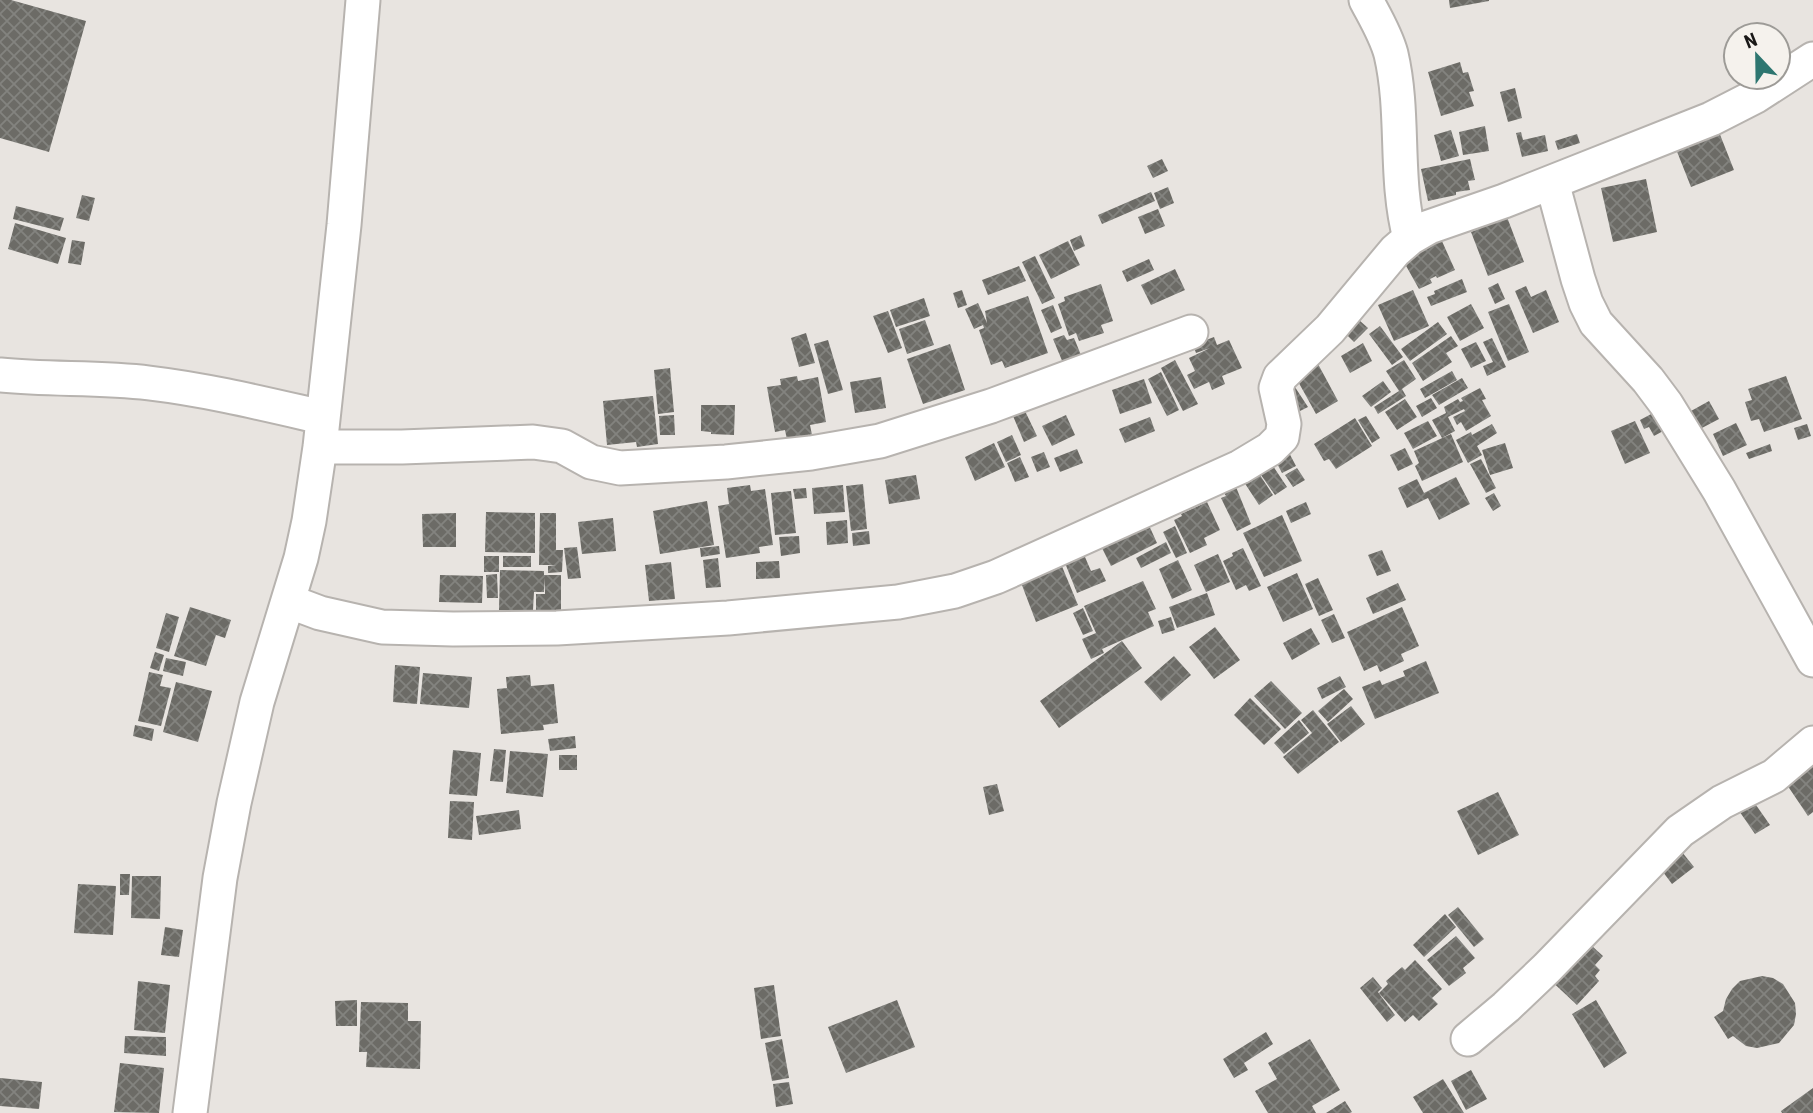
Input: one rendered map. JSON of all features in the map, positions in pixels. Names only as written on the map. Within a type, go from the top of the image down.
[{"type":"street","points":[[190,1113],[220,878],[234,803],[257,702],[301,558],[309,521],[344,225],[363,0]]},
{"type":"street","points":[[1366,0],[1390,52],[1397,90],[1403,207],[1410,237]]},
{"type":"street","points":[[288,601],[320,614],[382,627],[557,628],[824,610],[898,602],[955,592],[996,577],[1135,515],[1240,467],[1270,449],[1282,437],[1284,424],[1276,388],[1280,377],[1330,329],[1395,251],[1410,237],[1429,227],[1711,119],[1756,96],[1813,58]]},
{"type":"street","points":[[1552,182],[1578,279],[1596,323],[1666,404],[1719,490],[1813,660]]},
{"type":"street","points":[[0,375],[147,382],[231,396],[321,432],[401,447],[533,442],[562,446],[592,462],[620,468],[726,462],[811,453],[880,441],[979,410],[1191,332]]},
{"type":"street","points":[[1468,1039],[1547,968],[1681,831],[1722,802],[1774,776],[1813,743]]},
{"type":"building","points":[[0,0],[11,0],[86,21],[49,152],[0,138]]},
{"type":"building","points":[[1449,0],[1489,0],[1489,1],[1450,8]]},
{"type":"building","points":[[1460,62],[1463,73],[1468,72],[1474,91],[1469,92],[1474,106],[1441,116],[1428,72]]},
{"type":"building","points":[[1515,88],[1522,118],[1508,122],[1500,92]]},
{"type":"building","points":[[1485,126],[1489,151],[1463,155],[1459,132]]},
{"type":"building","points":[[1717,127],[1734,170],[1691,187],[1674,144]]},
{"type":"building","points":[[1451,130],[1459,156],[1441,161],[1434,135]]},
{"type":"building","points":[[1521,132],[1523,140],[1545,135],[1548,151],[1522,157],[1516,133]]},
{"type":"building","points":[[1577,134],[1580,143],[1558,150],[1555,141]]},
{"type":"building","points":[[1162,159],[1168,171],[1153,178],[1147,166]]},
{"type":"building","points":[[1470,159],[1475,180],[1468,181],[1470,190],[1428,201],[1421,169]]},
{"type":"building","points":[[1646,179],[1657,232],[1613,242],[1601,188]]},
{"type":"building","points":[[1168,187],[1174,203],[1160,209],[1154,193]]},
{"type":"building","points":[[1151,192],[1155,201],[1102,224],[1098,215]]},
{"type":"building","points":[[82,195],[95,198],[89,221],[76,218]]},
{"type":"building","points":[[16,206],[64,218],[60,231],[13,219]]},
{"type":"building","points":[[1158,209],[1165,226],[1145,234],[1138,217]]},
{"type":"building","points":[[1507,217],[1524,262],[1488,276],[1471,232]]},
{"type":"building","points":[[15,223],[66,238],[58,264],[8,249]]},
{"type":"building","points":[[1081,235],[1085,246],[1074,251],[1070,240]]},
{"type":"building","points":[[1441,239],[1455,270],[1430,279],[1432,283],[1419,289],[1405,264],[1408,262],[1405,255]]},
{"type":"building","points":[[72,240],[85,242],[81,265],[68,263]]},
{"type":"building","points":[[1068,241],[1080,265],[1051,279],[1039,255]]},
{"type":"building","points":[[1035,256],[1055,298],[1042,304],[1022,262]]},
{"type":"building","points":[[1149,259],[1154,270],[1127,282],[1122,271]]},
{"type":"building","points":[[1019,266],[1026,281],[988,295],[982,280]]},
{"type":"building","points":[[1175,269],[1185,290],[1151,305],[1141,285]]},
{"type":"building","points":[[1462,279],[1467,292],[1431,306],[1427,297],[1435,294],[1434,291]]},
{"type":"building","points":[[1498,283],[1505,299],[1495,304],[1488,288]]},
{"type":"building","points":[[1101,284],[1113,321],[1101,325],[1104,333],[1079,341],[1076,333],[1069,336],[1058,304],[1065,301],[1064,297]]},
{"type":"building","points":[[1526,286],[1531,297],[1546,290],[1559,322],[1533,333],[1515,291]]},
{"type":"building","points":[[962,290],[967,305],[958,308],[953,293]]},
{"type":"building","points":[[1413,290],[1429,326],[1394,341],[1378,305]]},
{"type":"building","points":[[1028,296],[1048,353],[1005,368],[1002,361],[991,365],[979,330],[984,328],[983,325],[974,329],[965,309],[978,303],[987,323],[985,311]]},
{"type":"building","points":[[924,298],[930,316],[896,327],[890,310]]},
{"type":"building","points":[[1471,304],[1484,328],[1460,341],[1447,317]]},
{"type":"building","points":[[1509,304],[1529,352],[1508,361],[1488,312]]},
{"type":"building","points":[[1053,305],[1062,328],[1051,333],[1041,310]]},
{"type":"building","points":[[888,311],[902,348],[888,353],[873,316]]},
{"type":"building","points":[[925,320],[934,345],[907,354],[899,329]]},
{"type":"building","points":[[1359,320],[1368,328],[1354,342],[1345,333]]},
{"type":"building","points":[[1438,322],[1447,334],[1410,361],[1401,349]]},
{"type":"building","points":[[1380,326],[1403,357],[1392,365],[1369,334]]},
{"type":"building","points":[[806,333],[815,363],[799,367],[791,338]]},
{"type":"building","points":[[1064,335],[1067,340],[1074,338],[1081,355],[1063,363],[1053,339]]},
{"type":"building","points":[[1451,336],[1458,346],[1446,353],[1452,362],[1423,381],[1412,363]]},
{"type":"building","points":[[1214,337],[1217,345],[1229,340],[1242,368],[1222,376],[1225,384],[1212,390],[1209,382],[1194,389],[1187,375],[1195,371],[1189,358],[1210,348],[1196,353],[1193,345]]},
{"type":"building","points":[[1492,338],[1506,367],[1487,376],[1483,366],[1493,362],[1483,342]]},
{"type":"building","points":[[828,340],[843,390],[828,394],[814,344]]},
{"type":"building","points":[[1476,342],[1486,361],[1471,368],[1461,349]]},
{"type":"building","points":[[1363,343],[1372,361],[1350,373],[1341,356]]},
{"type":"building","points":[[950,344],[965,390],[923,404],[907,359]]},
{"type":"building","points":[[1175,360],[1198,404],[1183,411],[1161,368]]},
{"type":"building","points":[[1404,360],[1416,379],[1402,389],[1406,396],[1378,414],[1374,407],[1399,391],[1386,371]]},
{"type":"building","points":[[1318,364],[1338,401],[1316,414],[1295,376]]},
{"type":"building","points":[[670,368],[674,412],[658,414],[654,370]]},
{"type":"building","points":[[1452,371],[1457,380],[1425,398],[1420,389]]},
{"type":"building","points":[[1161,372],[1179,410],[1167,416],[1148,379]]},
{"type":"building","points":[[797,376],[798,381],[818,377],[826,422],[810,425],[812,435],[787,440],[785,430],[775,432],[767,387],[781,385],[780,379]]},
{"type":"building","points":[[1786,376],[1802,419],[1764,432],[1759,419],[1751,421],[1745,402],[1752,400],[1748,389]]},
{"type":"building","points":[[881,377],[886,408],[855,413],[850,382]]},
{"type":"building","points":[[1462,378],[1468,388],[1439,405],[1432,395]]},
{"type":"building","points":[[1144,379],[1152,403],[1120,414],[1112,390]]},
{"type":"building","points":[[1291,381],[1308,407],[1298,412]]},
{"type":"building","points":[[1383,381],[1391,392],[1371,407],[1362,396]]},
{"type":"building","points":[[1480,388],[1486,399],[1482,400],[1491,416],[1466,431],[1461,422],[1457,425],[1453,417],[1465,411],[1464,409],[1448,417],[1455,431],[1442,438],[1432,420],[1446,413],[1444,407],[1458,399],[1463,401],[1461,398]]},
{"type":"building","points":[[653,396],[658,444],[637,447],[636,442],[607,445],[603,401]]},
{"type":"building","points":[[1431,398],[1437,408],[1422,417],[1416,406]]},
{"type":"building","points":[[1405,399],[1417,417],[1397,430],[1385,412]]},
{"type":"building","points":[[1709,401],[1719,419],[1700,429],[1691,411]]},
{"type":"building","points":[[701,405],[735,405],[734,435],[701,431]]},
{"type":"building","points":[[1025,411],[1037,436],[1024,442],[1013,416]]},
{"type":"building","points":[[1655,412],[1665,430],[1654,436],[1649,427],[1644,429],[1640,420]]},
{"type":"building","points":[[674,415],[675,435],[660,435],[659,416]]},
{"type":"building","points":[[1066,415],[1075,435],[1052,446],[1042,426]]},
{"type":"building","points":[[1366,416],[1380,438],[1372,443],[1358,420]]},
{"type":"building","points":[[1150,417],[1155,431],[1125,443],[1119,429]]},
{"type":"building","points":[[1355,418],[1372,446],[1336,469],[1329,459],[1324,461],[1314,444]]},
{"type":"building","points":[[1428,421],[1437,436],[1413,449],[1404,433]]},
{"type":"building","points":[[1635,421],[1650,453],[1625,464],[1611,431]]},
{"type":"building","points":[[1736,423],[1747,445],[1723,456],[1713,434]]},
{"type":"building","points":[[1492,424],[1497,433],[1477,446],[1482,455],[1468,463],[1456,440]]},
{"type":"building","points":[[1807,424],[1811,436],[1798,440],[1794,428]]},
{"type":"building","points":[[1451,434],[1463,462],[1422,481],[1415,466],[1419,463],[1414,451]]},
{"type":"building","points":[[1012,435],[1021,455],[1006,462],[997,442]]},
{"type":"building","points":[[994,443],[1005,467],[975,481],[965,457]]},
{"type":"building","points":[[1505,443],[1513,468],[1490,475],[1482,450]]},
{"type":"building","points":[[1770,444],[1772,451],[1749,459],[1746,453]]},
{"type":"building","points":[[1286,447],[1296,466],[1282,473],[1272,454]]},
{"type":"building","points":[[1405,448],[1413,464],[1398,471],[1390,455]]},
{"type":"building","points":[[1077,449],[1083,463],[1060,472],[1054,458]]},
{"type":"building","points":[[1044,452],[1050,467],[1037,472],[1031,457]]},
{"type":"building","points":[[1020,457],[1029,477],[1015,482],[1007,463]]},
{"type":"building","points":[[1481,459],[1496,488],[1486,493],[1470,464]]},
{"type":"building","points":[[1269,460],[1287,487],[1275,495],[1256,468]]},
{"type":"building","points":[[1297,468],[1305,480],[1293,487],[1285,475]]},
{"type":"building","points":[[1256,469],[1273,495],[1259,505],[1242,479]]},
{"type":"building","points":[[916,475],[920,499],[889,504],[885,480]]},
{"type":"building","points":[[1456,477],[1470,504],[1439,520],[1428,498],[1407,508],[1398,488],[1417,479],[1424,493]]},
{"type":"building","points":[[863,484],[867,529],[851,531],[846,486]]},
{"type":"building","points":[[750,485],[751,491],[765,489],[773,545],[759,547],[760,553],[726,558],[718,506],[729,504],[727,488]]},
{"type":"building","points":[[843,485],[845,512],[814,514],[812,488]]},
{"type":"building","points":[[1236,487],[1251,524],[1237,531],[1221,498],[1226,496],[1224,493]]},
{"type":"building","points":[[806,488],[807,498],[795,499],[793,489]]},
{"type":"building","points":[[791,491],[796,533],[775,535],[771,493]]},
{"type":"building","points":[[1494,493],[1501,506],[1493,511],[1485,498]]},
{"type":"building","points":[[707,501],[714,545],[660,554],[653,511]]},
{"type":"building","points":[[1207,502],[1220,530],[1204,538],[1207,545],[1190,553],[1174,520]]},
{"type":"building","points":[[1306,502],[1311,514],[1291,523],[1286,511]]},
{"type":"building","points":[[486,512],[535,513],[535,553],[485,552]]},
{"type":"building","points":[[456,513],[456,547],[423,547],[422,514]]},
{"type":"building","points":[[540,513],[556,513],[556,550],[563,550],[562,572],[548,573],[548,566],[556,565],[539,565]]},
{"type":"building","points":[[1282,515],[1302,561],[1264,577],[1243,533]]},
{"type":"building","points":[[613,518],[616,551],[582,554],[578,522]]},
{"type":"building","points":[[847,520],[848,543],[827,545],[826,522]]},
{"type":"building","points":[[1147,521],[1157,543],[1111,566],[1100,544]]},
{"type":"building","points":[[1175,526],[1187,553],[1176,558],[1163,532]]},
{"type":"building","points":[[869,531],[870,544],[853,546],[852,533]]},
{"type":"building","points":[[799,536],[800,553],[781,556],[779,537]]},
{"type":"building","points":[[1166,542],[1171,553],[1141,568],[1136,558]]},
{"type":"building","points":[[719,546],[720,554],[701,557],[700,548]]},
{"type":"building","points":[[577,547],[581,578],[568,579],[564,548]]},
{"type":"building","points":[[1243,548],[1261,586],[1249,591],[1246,585],[1236,590],[1223,561]]},
{"type":"building","points":[[1082,550],[1091,571],[1100,568],[1106,581],[1077,593],[1063,558]]},
{"type":"building","points":[[1382,550],[1391,571],[1377,576],[1368,555]]},
{"type":"building","points":[[1218,554],[1230,582],[1206,592],[1194,565]]},
{"type":"building","points":[[484,556],[499,556],[499,572],[484,572]]},
{"type":"building","points":[[503,556],[531,556],[531,567],[503,567]]},
{"type":"building","points":[[718,558],[721,587],[706,588],[703,560]]},
{"type":"building","points":[[1178,560],[1192,590],[1172,599],[1159,569]]},
{"type":"building","points":[[779,561],[780,578],[756,579],[756,562]]},
{"type":"building","points":[[671,562],[675,599],[649,601],[645,565]]},
{"type":"building","points":[[1061,564],[1078,605],[1036,622],[1020,580]]},
{"type":"building","points":[[500,570],[544,571],[544,575],[561,575],[561,614],[536,614],[536,594],[545,594],[545,578],[544,592],[534,592],[533,610],[527,610],[527,615],[515,615],[515,610],[499,610]]},
{"type":"building","points":[[1297,573],[1313,609],[1283,622],[1267,587]]},
{"type":"building","points":[[497,574],[498,598],[487,598],[486,575]]},
{"type":"building","points":[[440,575],[483,576],[482,603],[439,602]]},
{"type":"building","points":[[1318,578],[1333,610],[1319,616],[1305,584]]},
{"type":"building","points":[[1143,581],[1156,609],[1148,612],[1154,626],[1102,649],[1104,653],[1091,659],[1082,639],[1096,633],[1084,606]]},
{"type":"building","points":[[1398,583],[1406,600],[1373,614],[1366,598]]},
{"type":"building","points":[[1207,593],[1215,615],[1177,628],[1169,607]]},
{"type":"building","points":[[190,607],[231,620],[225,638],[216,635],[206,666],[174,656]]},
{"type":"building","points":[[1402,607],[1419,646],[1401,654],[1404,661],[1380,672],[1377,665],[1364,671],[1347,632]]},
{"type":"building","points":[[1083,608],[1093,631],[1083,635],[1073,613]]},
{"type":"building","points":[[166,613],[179,617],[169,652],[156,648]]},
{"type":"building","points":[[1334,614],[1345,638],[1332,643],[1321,620]]},
{"type":"building","points":[[1171,617],[1175,630],[1162,634],[1158,621]]},
{"type":"building","points":[[1215,627],[1240,660],[1214,679],[1189,647]]},
{"type":"building","points":[[1311,628],[1320,644],[1292,660],[1283,643]]},
{"type":"building","points":[[1122,641],[1142,668],[1059,728],[1040,701]]},
{"type":"building","points":[[155,652],[164,655],[159,671],[150,668]]},
{"type":"building","points":[[1174,656],[1191,675],[1161,701],[1144,682]]},
{"type":"building","points":[[166,658],[186,662],[183,676],[163,671]]},
{"type":"building","points":[[1426,661],[1439,693],[1375,719],[1362,687],[1380,680],[1382,685],[1405,676],[1403,671]]},
{"type":"building","points":[[395,665],[420,667],[417,704],[393,702]]},
{"type":"building","points":[[149,672],[163,675],[160,686],[171,688],[161,726],[138,721]]},
{"type":"building","points":[[423,673],[472,677],[469,708],[420,704]]},
{"type":"building","points":[[530,675],[531,686],[554,684],[558,723],[543,725],[544,730],[501,734],[497,689],[507,688],[506,677]]},
{"type":"building","points":[[1340,676],[1346,687],[1322,699],[1317,688]]},
{"type":"building","points":[[1271,681],[1302,713],[1285,729],[1254,696]]},
{"type":"building","points":[[176,682],[212,691],[198,742],[163,732]]},
{"type":"building","points":[[1344,689],[1353,699],[1328,722],[1318,711]]},
{"type":"building","points":[[1250,698],[1281,729],[1264,745],[1234,715]]},
{"type":"building","points":[[1351,706],[1365,724],[1341,742],[1327,724]]},
{"type":"building","points":[[1313,710],[1339,742],[1298,774],[1283,757],[1312,733],[1301,720]]},
{"type":"building","points":[[1299,720],[1309,733],[1284,754],[1274,743]]},
{"type":"building","points":[[135,725],[154,729],[152,741],[133,736]]},
{"type":"building","points":[[575,736],[576,748],[550,751],[548,739]]},
{"type":"building","points":[[494,749],[506,750],[503,782],[490,781]]},
{"type":"building","points":[[453,750],[481,753],[477,796],[449,794]]},
{"type":"building","points":[[510,751],[548,754],[543,797],[506,793]]},
{"type":"building","points":[[559,755],[577,755],[577,770],[559,770]]},
{"type":"building","points":[[1804,760],[1809,768],[1813,766],[1813,812],[1808,816],[1781,776]]},
{"type":"building","points":[[997,784],[1004,811],[989,815],[983,787]]},
{"type":"building","points":[[1498,792],[1519,835],[1478,855],[1457,811]]},
{"type":"building","points":[[1749,795],[1770,825],[1755,834],[1735,805]]},
{"type":"building","points":[[450,801],[474,802],[472,840],[448,838]]},
{"type":"building","points":[[519,810],[521,829],[479,835],[476,816]]},
{"type":"building","points":[[1678,847],[1694,867],[1672,884],[1657,864]]},
{"type":"building","points":[[120,874],[130,874],[129,895],[120,895]]},
{"type":"building","points":[[132,876],[161,876],[160,919],[131,918]]},
{"type":"building","points":[[78,884],[116,886],[113,935],[74,933]]},
{"type":"building","points":[[1458,907],[1484,939],[1474,947],[1448,915]]},
{"type":"building","points":[[1445,914],[1456,927],[1424,957],[1413,945]]},
{"type":"building","points":[[165,927],[183,930],[179,957],[161,955]]},
{"type":"building","points":[[1456,936],[1475,958],[1463,968],[1466,973],[1449,986],[1427,960]]},
{"type":"building","points":[[1582,937],[1603,956],[1595,965],[1600,970],[1595,976],[1599,981],[1577,1005],[1546,976]]},
{"type":"building","points":[[1415,960],[1442,989],[1432,998],[1438,1004],[1419,1021],[1413,1015],[1405,1022],[1379,993],[1388,984],[1386,981],[1402,967],[1405,970]]},
{"type":"building","points":[[1762,976],[1783,984],[1795,1003],[1796,1014],[1794,1025],[1779,1043],[1757,1048],[1746,1046],[1733,1036],[1728,1039],[1714,1017],[1723,1011],[1726,999],[1740,981]]},
{"type":"building","points":[[1373,977],[1382,988],[1378,992],[1375,988],[1395,1015],[1387,1022],[1360,988]]},
{"type":"building","points":[[138,981],[170,985],[165,1033],[134,1030]]},
{"type":"building","points":[[774,985],[781,1036],[761,1039],[754,988]]},
{"type":"building","points":[[357,1000],[357,1026],[336,1026],[335,1001]]},
{"type":"building","points":[[897,1000],[915,1047],[846,1073],[828,1027]]},
{"type":"building","points":[[1596,1000],[1627,1053],[1604,1068],[1572,1014]]},
{"type":"building","points":[[361,1002],[408,1003],[408,1021],[421,1021],[420,1069],[366,1067],[367,1052],[359,1052]]},
{"type":"building","points":[[1266,1032],[1273,1044],[1244,1063],[1248,1070],[1234,1078],[1223,1059]]},
{"type":"building","points":[[125,1036],[166,1037],[166,1056],[124,1053]]},
{"type":"building","points":[[782,1039],[789,1078],[772,1081],[765,1043]]},
{"type":"building","points":[[1310,1039],[1340,1090],[1312,1106],[1316,1113],[1268,1113],[1255,1091],[1277,1079],[1268,1063]]},
{"type":"building","points":[[120,1063],[164,1068],[159,1113],[114,1112]]},
{"type":"building","points":[[1471,1070],[1487,1099],[1466,1110],[1451,1081]]},
{"type":"building","points":[[0,1078],[42,1082],[39,1109],[0,1106]]},
{"type":"building","points":[[1443,1079],[1464,1113],[1423,1113],[1413,1097]]},
{"type":"building","points":[[789,1082],[793,1104],[776,1107],[773,1084]]},
{"type":"building","points":[[1813,1088],[1813,1113],[1782,1113],[1781,1111]]},
{"type":"building","points":[[1345,1101],[1352,1112],[1326,1113]]}]
